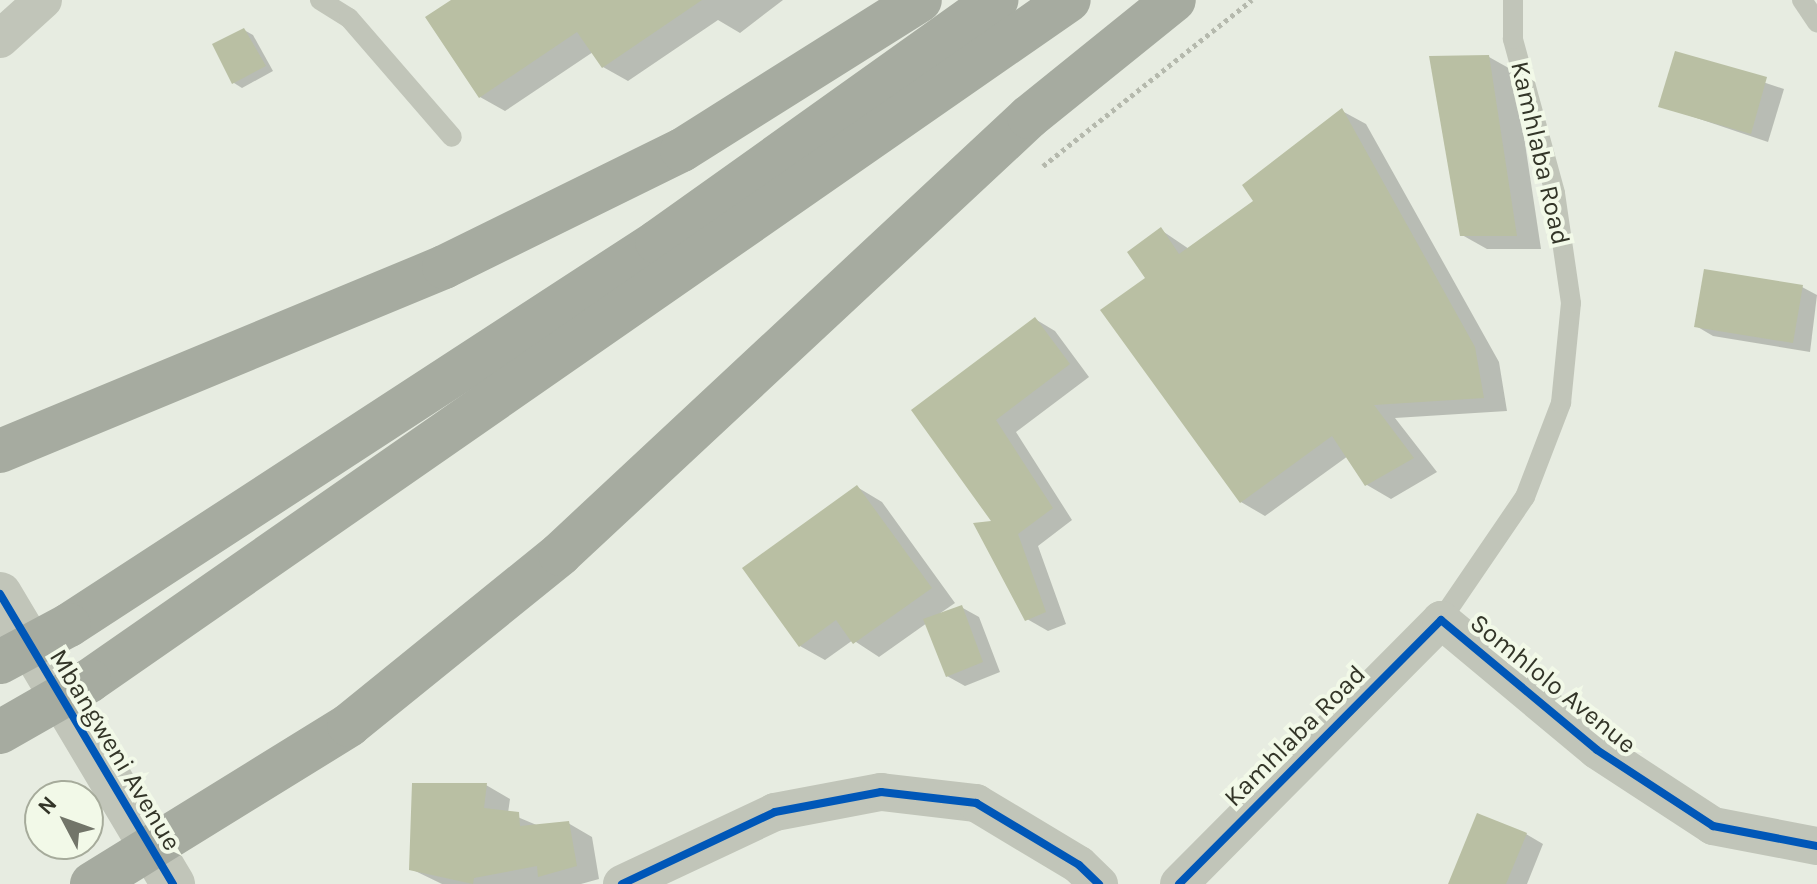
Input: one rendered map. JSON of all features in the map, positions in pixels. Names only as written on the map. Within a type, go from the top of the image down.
[{"type":"highway","points":[[0,451],[472,254],[682,150],[920,0]]},
{"type":"highway","points":[[0,662],[69,625],[657,242],[996,0]]},
{"type":"highway","points":[[0,732],[89,681],[1069,0]]},
{"type":"highway","points":[[92,884],[147,845],[349,725],[560,554],[1029,117],[1174,0]]},
{"type":"street","points":[[0,39],[23,12]]},
{"type":"street","name":"Mbangweni Avenue","points":[[0,594],[173,884]]},
{"type":"street","name":"Somhlolo Avenue","points":[[1441,620],[1597,750],[1713,826],[1817,846]]},
{"type":"street","name":"Kamhlaba Road","points":[[1179,884],[1441,620]]},
{"type":"street","points":[[622,884],[775,812],[881,792],[976,803],[1079,865],[1099,884]]},
{"type":"lane","points":[[320,0],[349,18],[452,137]]},
{"type":"lane","name":"Kamhlaba Road","points":[[1441,620],[1525,497],[1561,403],[1571,303],[1555,193],[1513,39],[1513,0]]},
{"type":"lane","points":[[1802,0],[1817,22]]},
{"type":"building","points":[[451,0],[702,0],[602,68],[577,32],[479,98],[425,17]]},
{"type":"building","points":[[244,28],[266,66],[232,84],[212,44]]},
{"type":"building","points":[[1675,51],[1767,77],[1751,134],[1658,107]]},
{"type":"building","points":[[1489,55],[1517,236],[1460,236],[1429,56]]},
{"type":"building","points":[[1342,108],[1475,347],[1484,398],[1374,405],[1414,458],[1365,486],[1332,436],[1240,503],[1100,310],[1145,278],[1127,252],[1161,227],[1179,254],[1253,201],[1242,185]]},
{"type":"building","points":[[1704,269],[1803,285],[1793,343],[1694,327]]},
{"type":"building","points":[[1035,317],[1070,364],[996,420],[1053,508],[1018,534],[1046,612],[1025,621],[973,523],[991,521],[911,410]]},
{"type":"building","points":[[857,485],[932,588],[853,644],[836,620],[799,647],[742,568]]},
{"type":"building","points":[[962,605],[983,662],[946,677],[923,619]]},
{"type":"building","points":[[412,783],[487,783],[484,808],[519,812],[520,826],[569,821],[577,866],[538,877],[537,866],[474,878],[473,884],[409,870]]},
{"type":"building","points":[[1477,813],[1527,833],[1506,884],[1448,884]]},
{"type":"cycle path","points":[[0,594],[173,884]]},
{"type":"cycle path","points":[[1179,884],[1441,620],[1597,750],[1713,826],[1817,846]]},
{"type":"cycle path","points":[[622,884],[775,812],[881,792],[976,803],[1079,865],[1099,884]]}]
